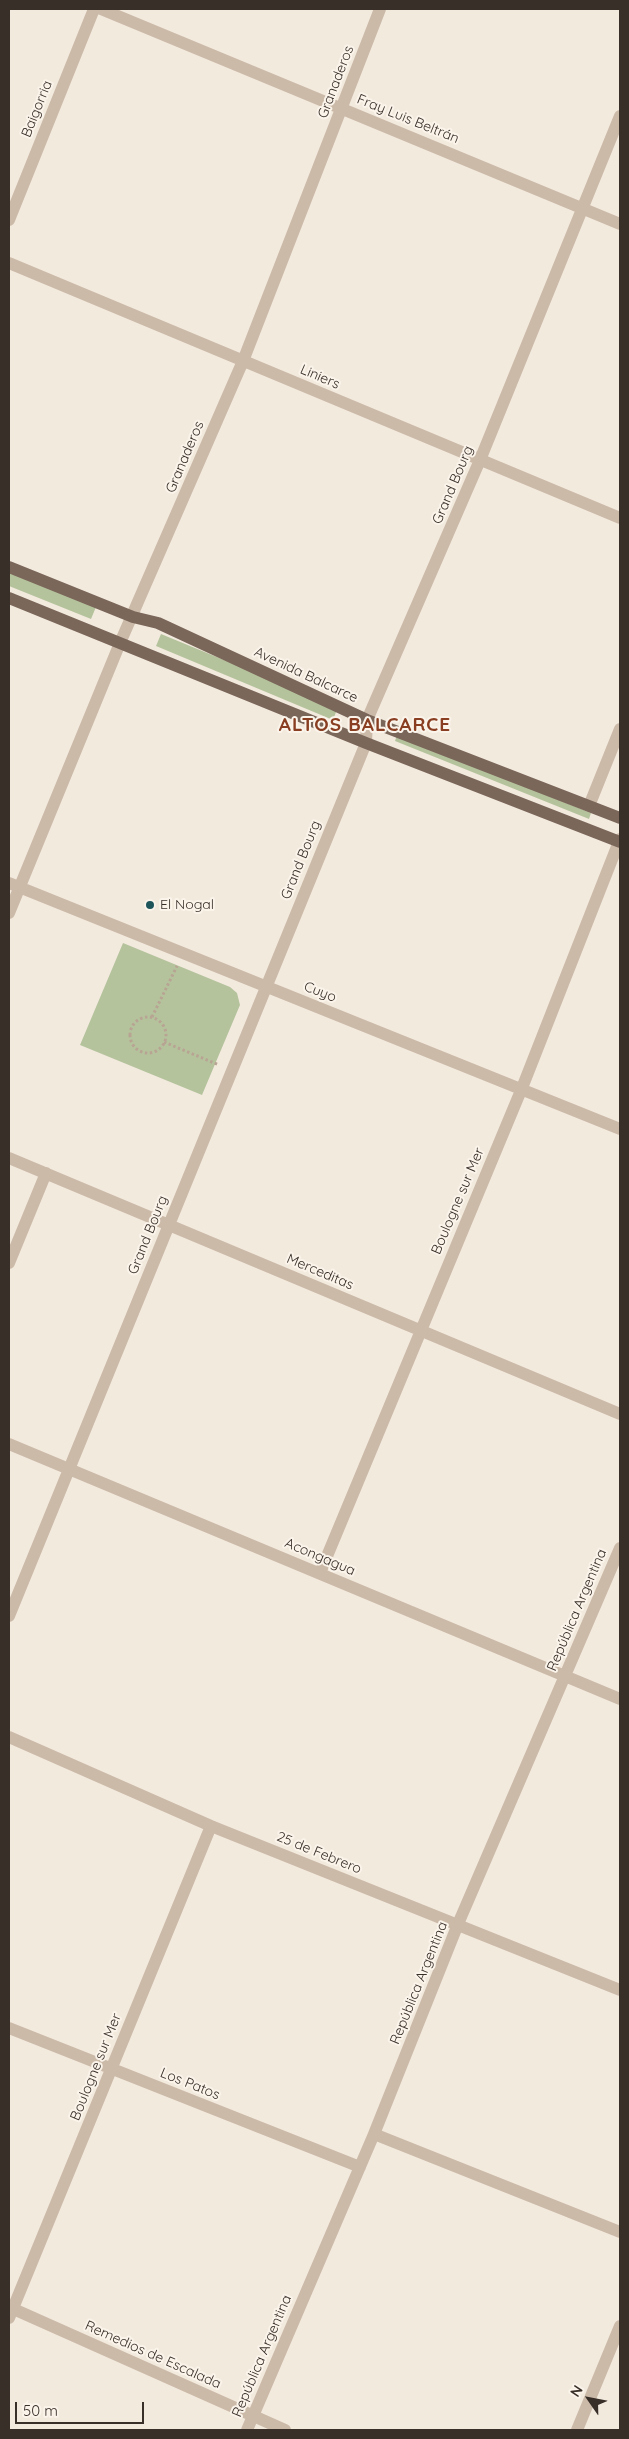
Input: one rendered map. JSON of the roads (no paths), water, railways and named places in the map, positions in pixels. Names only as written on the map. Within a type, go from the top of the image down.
[{"type":"main road","name":"Avenida Balcarce","points":[[9,567],[133,617],[158,623],[367,720],[620,818]]},
{"type":"main road","points":[[9,598],[366,743],[620,841]]},
{"type":"street","name":"Baigorria","points":[[9,220],[94,9]]},
{"type":"street","name":"Fray Luis Beltrán","points":[[101,9],[121,12],[342,108],[620,224]]},
{"type":"street","name":"Granaderos","points":[[9,913],[14,885],[120,642],[133,617],[242,361],[380,9]]},
{"type":"street","name":"Grand Bourg","points":[[9,1616],[366,743],[367,720],[480,460],[620,116]]},
{"type":"street","name":"Liniers","points":[[9,264],[620,518]]},
{"type":"street","points":[[589,806],[620,729]]},
{"type":"street","name":"Boulogne sur Mer","points":[[320,1574],[522,1088],[620,841]]},
{"type":"street","name":"Cuyo","points":[[14,885],[620,1129]]},
{"type":"street","name":"Merceditas","points":[[9,1158],[620,1414]]},
{"type":"street","points":[[9,1263],[46,1173]]},
{"type":"street","name":"Acongagua","points":[[9,1444],[620,1699]]},
{"type":"street","name":"República Argentina","points":[[247,2430],[374,2134],[458,1924],[620,1548]]},
{"type":"street","name":"25 de Febrero","points":[[9,1737],[211,1826],[620,1990]]},
{"type":"street","name":"Boulogne sur Mer","points":[[10,2311],[112,2069],[211,1826]]},
{"type":"street","name":"Los Patos","points":[[9,2028],[360,2167]]},
{"type":"street","points":[[374,2134],[620,2232]]},
{"type":"street","name":"Remedios de Escalada","points":[[10,2311],[285,2430]]},
{"type":"street","points":[[577,2430],[620,2326]]},
{"type":"place","name":"El Nogal","points":[[150,905]]},
{"type":"district","name":"ALTOS BALCARCE","points":[[365,725]]}]
